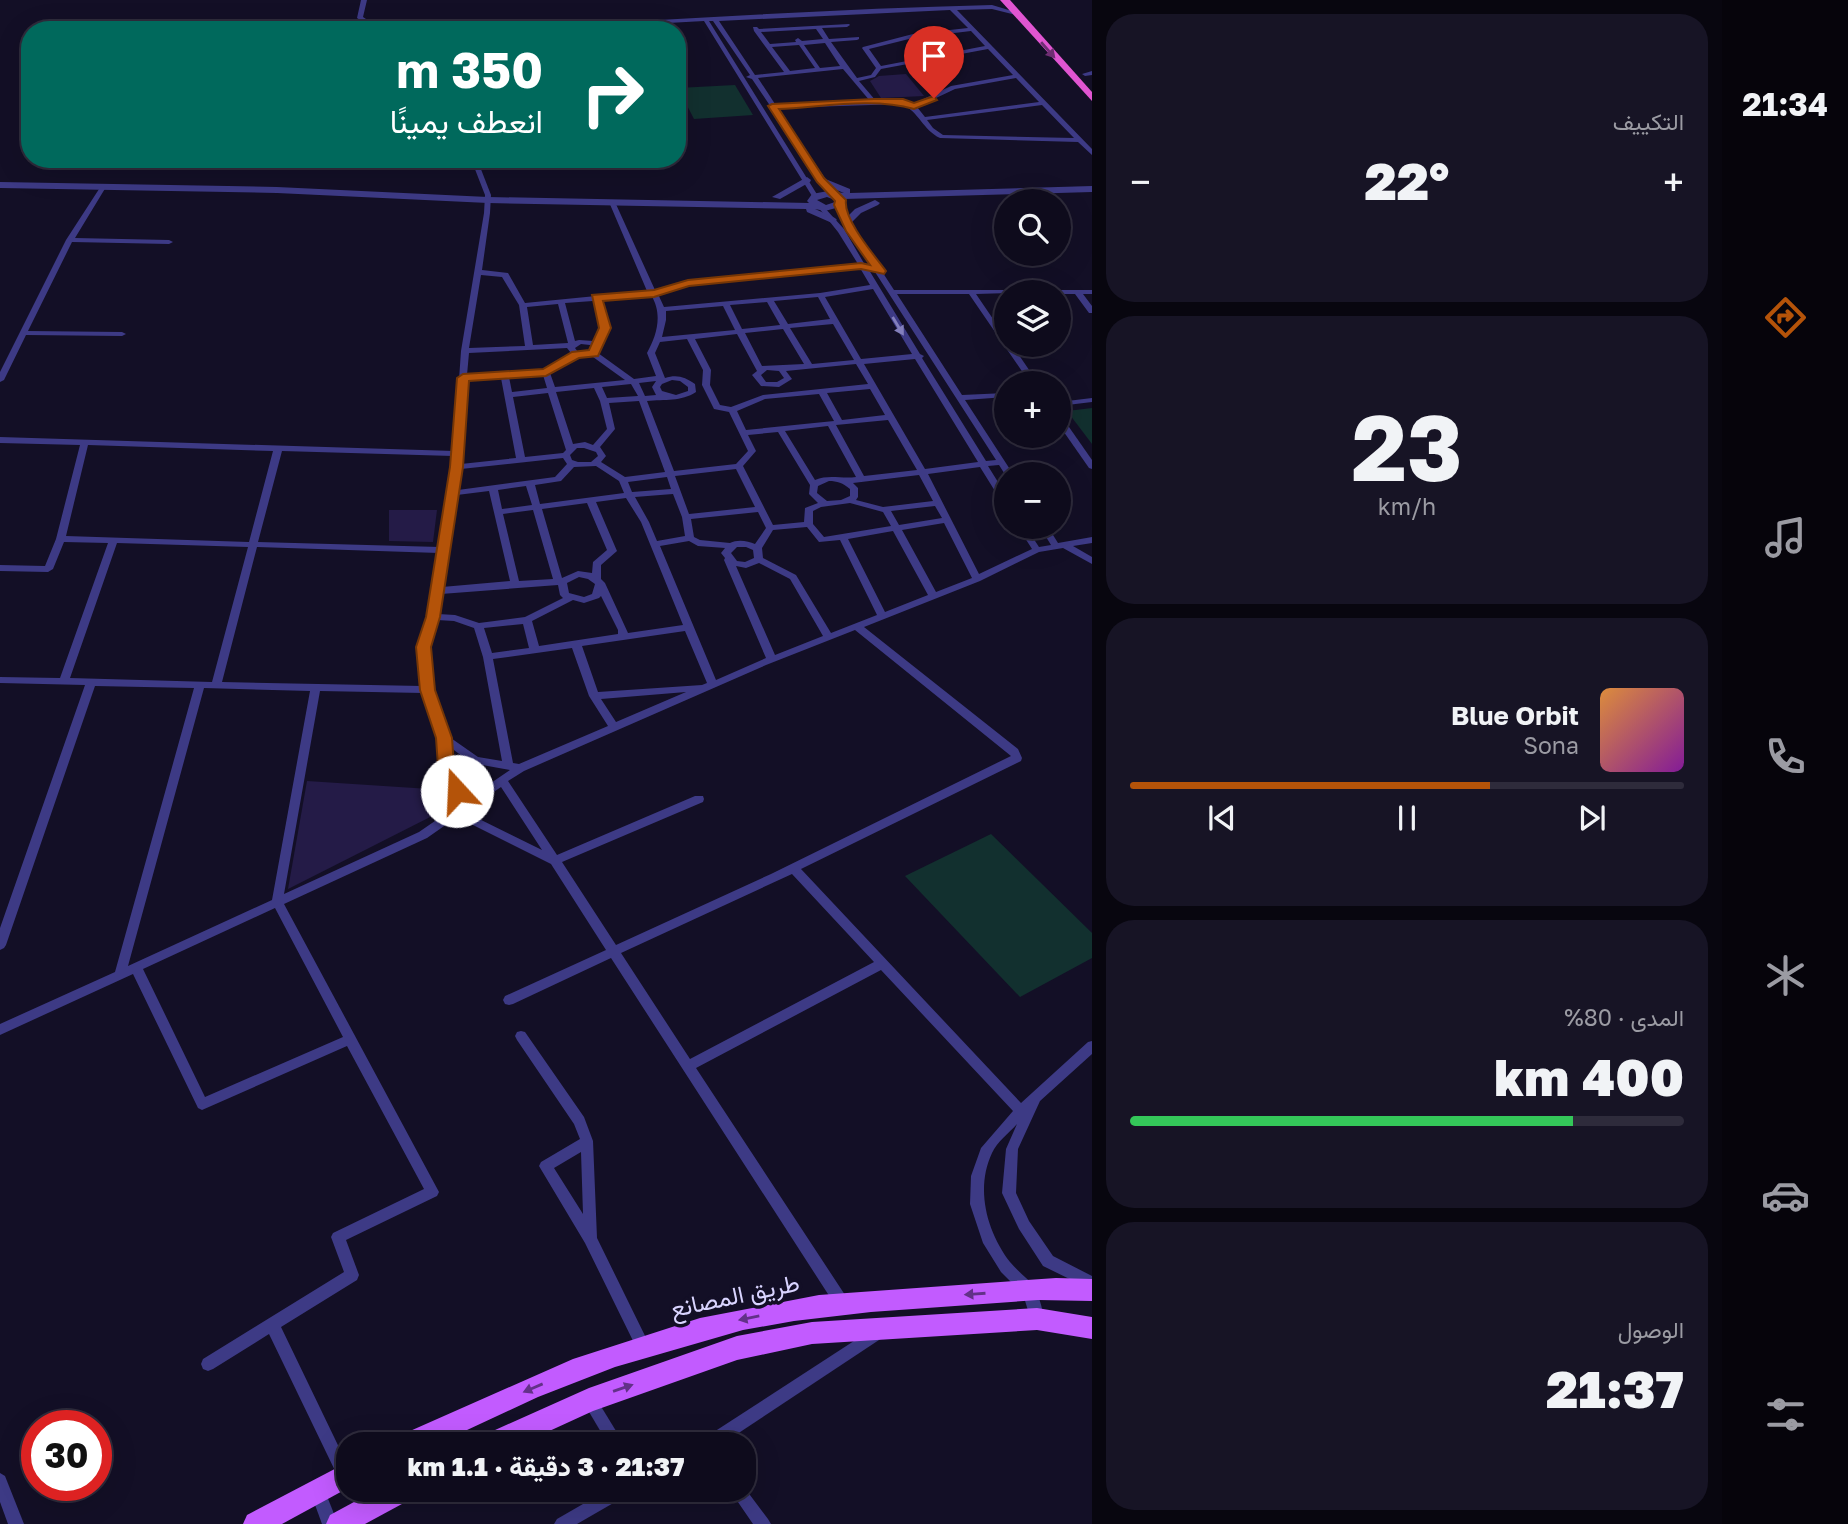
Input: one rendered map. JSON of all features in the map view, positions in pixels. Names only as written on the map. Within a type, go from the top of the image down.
[{"type":"highway","points":[[1006,0],[1092,98]]},
{"type":"highway","points":[[1018,0],[1090,76]]},
{"type":"main road","name":"طريق المصانع","points":[[437,1432],[541,1385],[644,1348],[744,1318],[842,1303],[1029,1290],[1092,1290]]},
{"type":"main road","points":[[519,1432],[589,1400],[737,1348],[812,1334],[1037,1319],[1089,1330]]},
{"type":"main road","points":[[256,1524],[336,1480]]},
{"type":"main road","points":[[340,1524],[380,1502]]},
{"type":"street","points":[[364,0],[360,18],[365,21]]},
{"type":"street","points":[[992,7],[1006,0]]},
{"type":"street","points":[[668,21],[992,7],[1016,13]]},
{"type":"street","points":[[953,8],[1092,153]]},
{"type":"street","points":[[838,13],[879,68]]},
{"type":"street","points":[[748,17],[788,73]]},
{"type":"street","points":[[705,19],[994,484]]},
{"type":"street","points":[[715,19],[820,180],[837,200],[847,222],[1001,462]]},
{"type":"street","points":[[757,31],[847,25]]},
{"type":"street","points":[[818,27],[844,67],[858,80],[874,102]]},
{"type":"street","points":[[790,29],[819,70]]},
{"type":"street","points":[[865,48],[913,36],[972,29]]},
{"type":"street","points":[[769,46],[857,38]]},
{"type":"street","points":[[858,80],[873,76],[879,68],[990,47]]},
{"type":"street","points":[[743,77],[844,67]]},
{"type":"street","points":[[736,69],[747,68]]},
{"type":"street","points":[[914,106],[953,87],[1018,76]]},
{"type":"street","points":[[772,106],[903,102],[914,106],[937,135],[1078,140]]},
{"type":"street","points":[[924,119],[1043,103]]},
{"type":"street","points":[[781,139],[793,138]]},
{"type":"street","points":[[467,804],[446,766],[444,738],[427,690],[423,647],[433,617],[441,550],[457,467],[465,351],[488,197],[477,168]]},
{"type":"street","points":[[777,197],[807,180]]},
{"type":"street","points":[[820,180],[872,200]]},
{"type":"street","points":[[0,185],[788,205],[837,200],[1092,192]]},
{"type":"street","points":[[0,380],[70,240],[103,187]]},
{"type":"street","points":[[523,198],[777,197],[817,202]]},
{"type":"street","points":[[847,222],[872,200]]},
{"type":"street","points":[[612,202],[649,289],[662,309],[660,340],[651,354],[662,379]]},
{"type":"street","points":[[788,205],[832,220]]},
{"type":"street","points":[[70,240],[169,242]]},
{"type":"street","points":[[523,305],[654,293],[688,283],[861,266],[880,271]]},
{"type":"street","points":[[477,272],[505,275],[523,305],[529,348]]},
{"type":"street","points":[[662,309],[820,295],[874,287]]},
{"type":"street","points":[[894,292],[994,292]]},
{"type":"street","points":[[971,292],[994,325]]},
{"type":"street","points":[[1071,292],[1092,292]]},
{"type":"street","points":[[1077,292],[1092,311]]},
{"type":"street","points":[[820,295],[922,471],[977,579]]},
{"type":"street","points":[[463,378],[546,372],[576,354],[594,349],[605,328],[596,298]]},
{"type":"street","points":[[769,299],[809,366]]},
{"type":"street","points":[[561,301],[571,350],[576,354]]},
{"type":"street","points":[[725,303],[760,370],[757,379],[774,385],[788,379],[781,369]]},
{"type":"street","points":[[660,340],[835,321]]},
{"type":"street","points":[[24,332],[122,334]]},
{"type":"street","points":[[690,337],[707,370],[706,385],[717,407],[732,410],[762,397],[873,386]]},
{"type":"street","points":[[465,351],[572,345],[583,341],[634,382],[686,517],[690,538]]},
{"type":"street","points":[[760,370],[933,355]]},
{"type":"street","points":[[546,372],[572,464]]},
{"type":"street","points":[[505,375],[521,460]]},
{"type":"street","points":[[662,379],[656,390],[666,397]]},
{"type":"street","points":[[509,395],[662,379],[682,379],[692,386],[706,385]]},
{"type":"street","points":[[595,448],[611,429],[597,386]]},
{"type":"street","points":[[604,401],[686,396],[692,392],[692,386]]},
{"type":"street","points":[[822,391],[861,479]]},
{"type":"street","points":[[960,398],[994,396]]},
{"type":"street","points":[[1071,403],[1092,400]]},
{"type":"street","points":[[623,480],[739,466],[752,451],[732,410]]},
{"type":"street","points":[[743,433],[891,417]]},
{"type":"street","points":[[780,429],[814,485],[813,494],[823,502],[838,505],[851,501],[884,509],[939,503]]},
{"type":"street","points":[[1071,434],[1088,456],[1092,466]]},
{"type":"street","points":[[0,440],[457,454]]},
{"type":"street","points":[[0,568],[48,569],[61,539],[84,444]]},
{"type":"street","points":[[457,467],[568,452],[579,445],[595,448],[602,456],[597,463],[588,466],[572,464]]},
{"type":"street","points":[[216,684],[278,449]]},
{"type":"street","points":[[597,463],[623,480],[654,544],[711,686]]},
{"type":"street","points":[[814,485],[830,478],[845,481],[994,463]]},
{"type":"street","points":[[452,493],[558,479],[572,464]]},
{"type":"street","points":[[739,466],[769,528]]},
{"type":"street","points":[[845,481],[856,493],[851,501]]},
{"type":"street","points":[[530,483],[562,591],[570,598]]},
{"type":"street","points":[[493,488],[515,584]]},
{"type":"street","points":[[500,512],[676,491]]},
{"type":"street","points":[[591,501],[612,551],[596,564],[599,583],[623,630],[623,637]]},
{"type":"street","points":[[823,502],[808,510],[809,524],[819,540],[947,520]]},
{"type":"street","points":[[686,517],[760,509]]},
{"type":"street","points":[[884,509],[934,596]]},
{"type":"street","points":[[769,528],[809,524]]},
{"type":"street","points":[[769,528],[757,548],[760,559],[793,577],[829,637]]},
{"type":"street","points":[[843,537],[882,616]]},
{"type":"street","points":[[654,544],[690,538],[698,543],[730,546],[741,543],[757,548]]},
{"type":"street","points":[[61,539],[441,550]]},
{"type":"street","points":[[1030,539],[1037,550]]},
{"type":"street","points":[[1054,539],[1059,545],[1092,561]]},
{"type":"street","points":[[64,681],[114,540]]},
{"type":"street","points":[[0,1030],[422,835],[502,780],[514,767],[977,579],[1037,550],[1092,540]]},
{"type":"street","points":[[730,546],[726,553],[772,660]]},
{"type":"street","points":[[729,560],[746,565],[760,559]]},
{"type":"street","points":[[436,591],[560,582],[578,574],[599,583]]},
{"type":"street","points":[[433,617],[456,618],[478,626],[527,620],[570,598],[591,598],[599,583]]},
{"type":"street","points":[[527,620],[535,650]]},
{"type":"street","points":[[478,626],[514,767]]},
{"type":"street","points":[[509,1000],[793,868],[1017,758],[1014,752],[856,626]]},
{"type":"street","points":[[488,657],[688,627]]},
{"type":"street","points":[[576,644],[594,696],[614,727]]},
{"type":"street","points":[[0,680],[427,690]]},
{"type":"street","points":[[0,945],[91,682]]},
{"type":"street","points":[[120,974],[200,684]]},
{"type":"street","points":[[594,696],[711,686]]},
{"type":"street","points":[[208,1364],[352,1275],[338,1237],[432,1192],[277,902],[316,687]]},
{"type":"street","points":[[444,738],[475,760],[514,767]]},
{"type":"street","points":[[502,780],[842,1303]]},
{"type":"street","points":[[456,812],[554,861],[699,799]]},
{"type":"street","points":[[793,868],[1021,1111]]},
{"type":"street","points":[[688,1066],[882,964]]},
{"type":"street","points":[[136,967],[202,1104],[350,1038]]},
{"type":"street","points":[[522,1036],[579,1121],[587,1141],[590,1239]]},
{"type":"street","points":[[1037,1319],[1029,1290],[1006,1267],[988,1239],[977,1204],[978,1176],[987,1148],[1021,1111],[1092,1046]]},
{"type":"street","points":[[1037,1096],[1012,1149],[1009,1193],[1024,1225],[1048,1261],[1092,1283]]},
{"type":"street","points":[[587,1141],[546,1166],[590,1239],[644,1348]]},
{"type":"street","points":[[272,1324],[336,1455]]},
{"type":"street","points":[[726,1432],[886,1328]]},
{"type":"street","points":[[589,1400],[609,1432]]},
{"type":"street","points":[[0,1480],[16,1524]]},
{"type":"street","points":[[318,1490],[330,1524]]},
{"type":"street","points":[[562,1524],[601,1502]]},
{"type":"street","points":[[746,1502],[763,1524]]},
{"type":"green space","points":[[735,85],[753,115],[694,119],[686,104],[686,88]]},
{"type":"green space","points":[[1092,408],[1092,444],[1071,416],[1071,411]]},
{"type":"green space","points":[[991,834],[1092,933],[1092,958],[1020,997],[905,876]]},
{"type":"building","points":[[906,74],[924,96],[881,98],[870,81],[879,76]]},
{"type":"building","points":[[389,510],[437,510],[433,542],[389,541]]},
{"type":"building","points":[[307,781],[445,790],[444,810],[288,889]]},
{"type":"route","points":[[457,791],[446,766],[444,738],[427,690],[423,647],[433,617],[441,550],[457,467],[463,378],[546,372],[576,354],[594,354],[598,349],[595,344],[605,328],[596,298],[654,293],[688,283],[861,266],[880,271],[852,231],[839,205],[841,200],[820,180],[772,106],[874,102],[903,102],[914,106],[934,98]]}]
